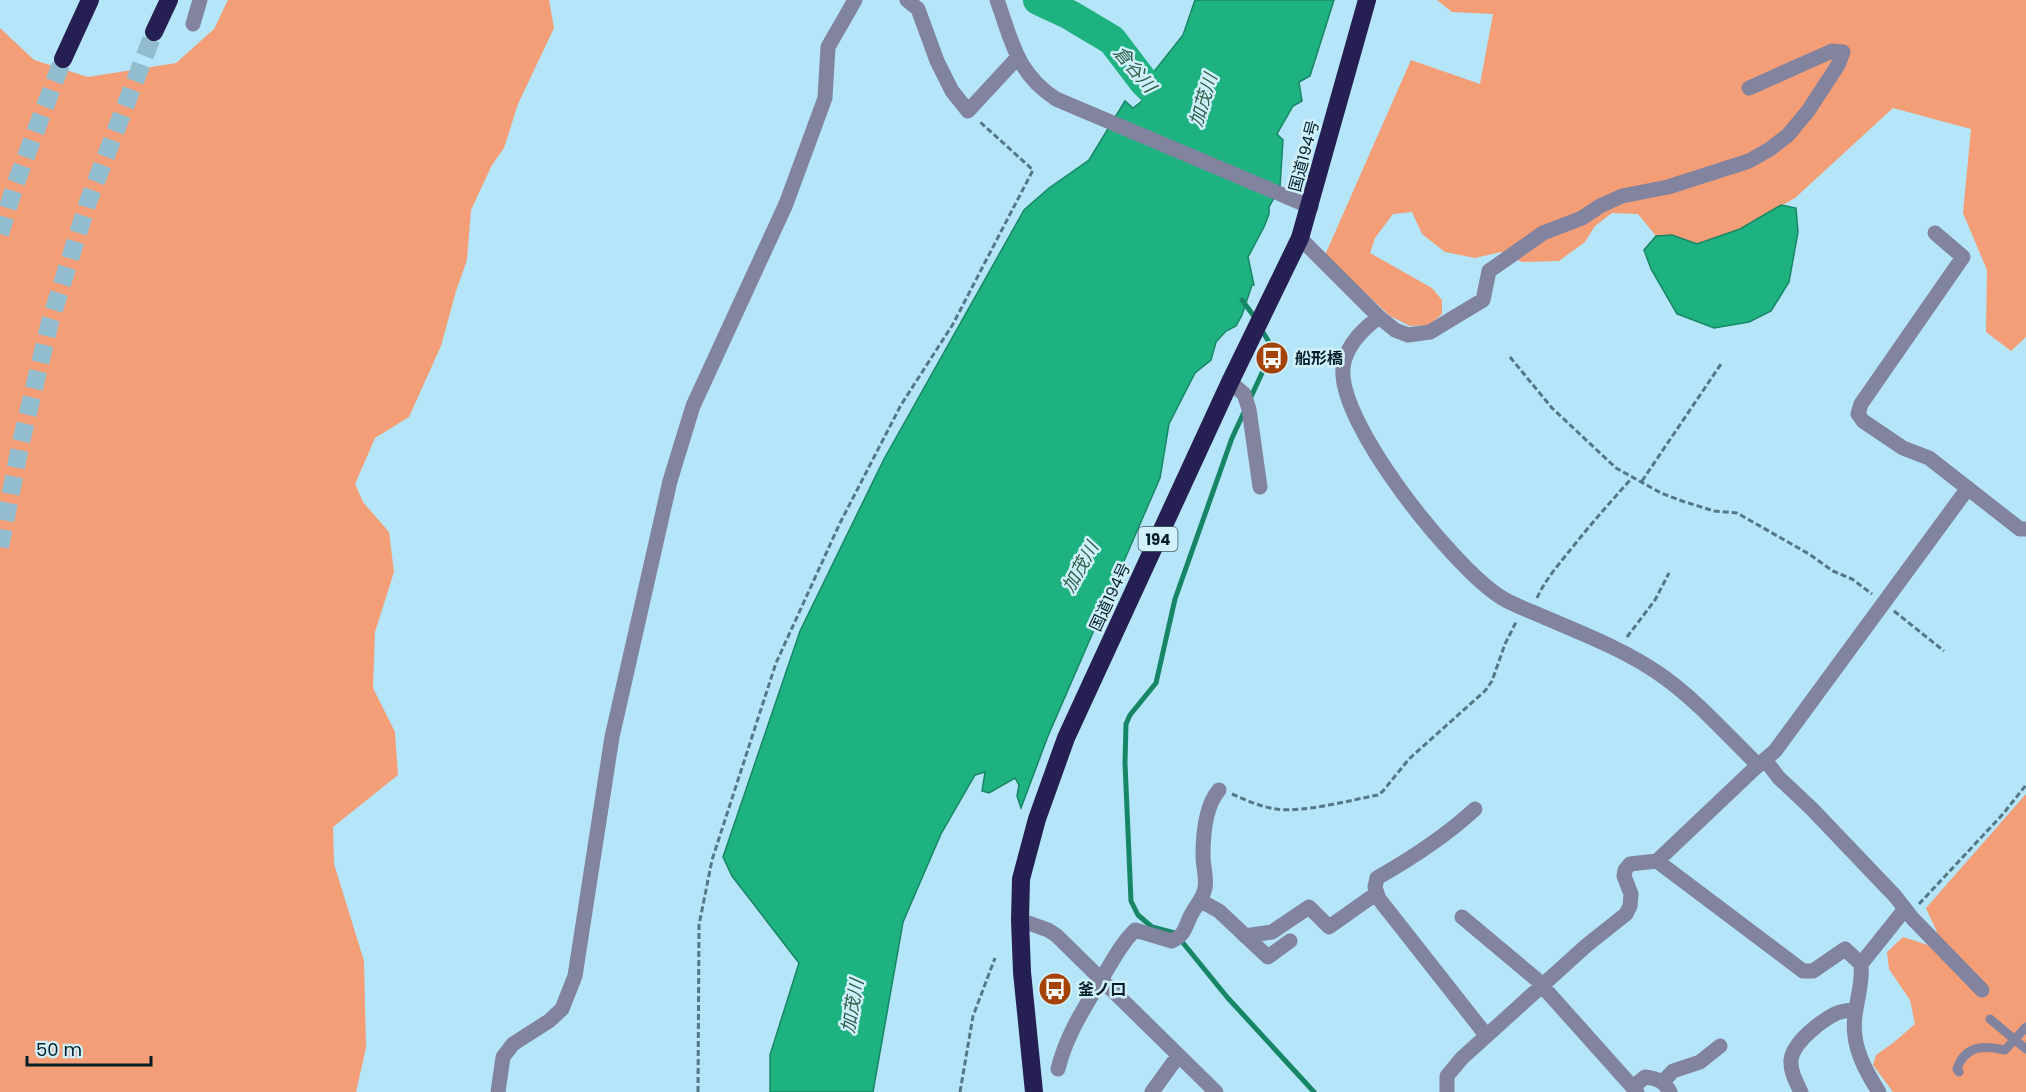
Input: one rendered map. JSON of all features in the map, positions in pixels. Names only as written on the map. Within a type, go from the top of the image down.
[{"type":"highway","points":[[63,59],[90,0]]},
{"type":"highway","points":[[154,32],[169,0]]},
{"type":"highway","name":"国道194号","points":[[1034,1092],[1022,972],[1020,920],[1021,879],[1037,819],[1066,738],[1230,382],[1300,238],[1303,204],[1367,0]]},
{"type":"street","points":[[194,24],[200,0]]},
{"type":"street","points":[[498,1092],[503,1057],[513,1044],[549,1021],[562,1009],[575,976],[612,737],[670,481],[693,406],[786,204],[825,98],[828,47],[855,0]]},
{"type":"street","points":[[908,0],[918,9],[937,61],[952,91],[968,111],[1018,57]]},
{"type":"street","points":[[997,0],[1018,57],[1032,81],[1056,99],[1303,204]]},
{"type":"street","points":[[1300,238],[1395,330],[1408,335],[1430,332],[1483,300],[1489,271],[1543,233],[1582,218],[1600,206],[1622,196],[1668,187],[1749,161],[1770,149],[1788,135],[1808,111],[1838,65],[1843,52],[1832,51],[1749,88]]},
{"type":"street","points":[[1935,233],[1963,257],[1861,404],[1858,414],[1863,421],[1903,448],[1929,458],[2020,529],[2026,530]]},
{"type":"street","points":[[1379,317],[1365,328],[1349,350],[1343,368],[1345,384],[1351,406],[1366,437],[1383,465],[1440,541],[1463,566],[1499,596],[1618,649],[1661,675],[1688,697],[1812,809],[1982,990]]},
{"type":"street","points":[[1230,382],[1244,394],[1249,409],[1260,487]]},
{"type":"street","points":[[1447,1092],[1447,1076],[1462,1058],[1542,985],[1626,914],[1630,906],[1631,894],[1624,876],[1630,864],[1657,861],[1775,751],[1968,488]]},
{"type":"street","points":[[1058,1069],[1063,1049],[1072,1029],[1122,944],[1135,930],[1172,941],[1183,935],[1191,916],[1201,901],[1205,887],[1203,854],[1207,815],[1211,799],[1219,789]]},
{"type":"street","points":[[1475,809],[1460,823],[1377,878],[1375,887],[1379,899],[1486,1035]]},
{"type":"street","points":[[1657,861],[1803,971],[1813,971],[1845,949],[1861,964],[1862,980],[1854,1034],[1857,1052],[1879,1092]]},
{"type":"street","points":[[1245,936],[1272,932],[1309,907],[1329,927],[1377,893]]},
{"type":"street","points":[[1201,901],[1219,910],[1268,957],[1290,941]]},
{"type":"street","points":[[1861,964],[1907,912]]},
{"type":"street","points":[[1462,917],[1542,985],[1635,1089],[1645,1077],[1667,1087],[1673,1071],[1700,1062],[1720,1046]]},
{"type":"street","points":[[1020,920],[1056,935],[1216,1092]]},
{"type":"street","points":[[1801,1092],[1793,1077],[1791,1061],[1794,1050],[1822,1023],[1838,1013],[1856,1009]]},
{"type":"street","points":[[1152,1092],[1178,1056]]},
{"type":"lane","points":[[1990,1019],[2026,1049]]},
{"type":"lane","points":[[1959,1072],[1959,1065],[1968,1052],[1980,1047],[2005,1050],[2026,1027]]},
{"type":"path","points":[[698,1092],[699,925],[712,860],[776,663],[840,523],[901,405],[953,324],[1033,170],[968,111]]},
{"type":"path","points":[[1510,357],[1552,408],[1616,468],[1661,493],[1682,501],[1714,511],[1737,513],[1809,554],[1833,571],[1852,579],[1944,651]]},
{"type":"path","points":[[1642,481],[1721,364]]},
{"type":"path","points":[[1219,789],[1278,810],[1314,807],[1378,795],[1409,759],[1485,692],[1492,681],[1504,644],[1541,588],[1599,514],[1632,478]]},
{"type":"path","points":[[1618,649],[1654,600],[1669,573]]},
{"type":"path","points":[[1907,912],[2003,814],[2026,785]]},
{"type":"path","points":[[960,1092],[973,1016],[995,958]]},
{"type":"shaded area","points":[[228,0],[549,0],[554,28],[518,104],[504,148],[492,165],[471,210],[467,260],[441,346],[409,417],[375,438],[355,484],[363,502],[389,532],[394,572],[375,632],[373,688],[395,732],[398,775],[333,827],[334,864],[364,961],[366,1048],[356,1092],[0,1092],[0,28],[34,60],[88,77],[176,63],[214,29]]},
{"type":"shaded area","points":[[1437,0],[2026,0],[2026,337],[2011,351],[1986,332],[1987,270],[1963,213],[1971,129],[1893,108],[1795,198],[1740,229],[1697,244],[1672,235],[1656,236],[1638,214],[1612,213],[1595,226],[1585,242],[1559,261],[1522,262],[1501,252],[1475,258],[1445,252],[1422,234],[1412,212],[1393,214],[1375,238],[1370,253],[1432,288],[1442,300],[1442,314],[1429,325],[1410,326],[1390,316],[1325,255],[1411,60],[1480,84],[1493,14],[1452,12]]},
{"type":"shaded area","points":[[2026,794],[2026,1092],[1893,1092],[1873,1065],[1876,1055],[1915,1024],[1910,1000],[1889,969],[1887,952],[1903,937],[1928,945],[1937,932],[1926,908]]},
{"type":"water","name":"加茂川","points":[[1195,0],[1334,0],[1310,76],[1299,82],[1302,101],[1293,106],[1277,134],[1283,140],[1280,187],[1269,207],[1264,227],[1248,257],[1254,285],[1252,285],[1236,326],[1226,331],[1216,342],[1211,360],[1195,373],[1169,424],[1160,478],[1048,736],[1021,808],[1017,796],[1019,785],[1015,778],[989,793],[982,791],[985,772],[975,775],[941,834],[903,922],[873,1092],[770,1092],[770,1055],[799,963],[732,876],[723,857],[800,631],[884,459],[1024,210],[1049,188],[1089,160],[1125,101],[1133,108],[1159,88],[1152,74],[1183,35]]},
{"type":"water","points":[[1781,205],[1796,208],[1798,232],[1789,282],[1771,311],[1749,322],[1714,328],[1677,314],[1651,269],[1644,250],[1656,236],[1672,235],[1697,244],[1740,229]]},
{"type":"waterway","name":"倉谷川","points":[[1038,0],[1070,15],[1112,40],[1144,82],[1183,121]]},
{"type":"waterway","points":[[1242,300],[1256,319]]},
{"type":"waterway","points":[[1250,399],[1273,349],[1260,327]]},
{"type":"waterway","points":[[1245,410],[1232,438],[1175,599],[1156,683],[1130,715],[1126,724],[1125,763],[1131,901],[1138,915],[1152,927],[1175,933],[1227,997],[1314,1092]]},
{"type":"tunnel","points":[[0,547],[21,442],[50,322],[88,202],[154,32]]},
{"type":"tunnel","points":[[0,234],[15,185],[63,59]]},
{"type":"place","name":"船形橋","points":[[1272,358]]},
{"type":"place","name":"釜ノ口","points":[[1055,989]]}]
